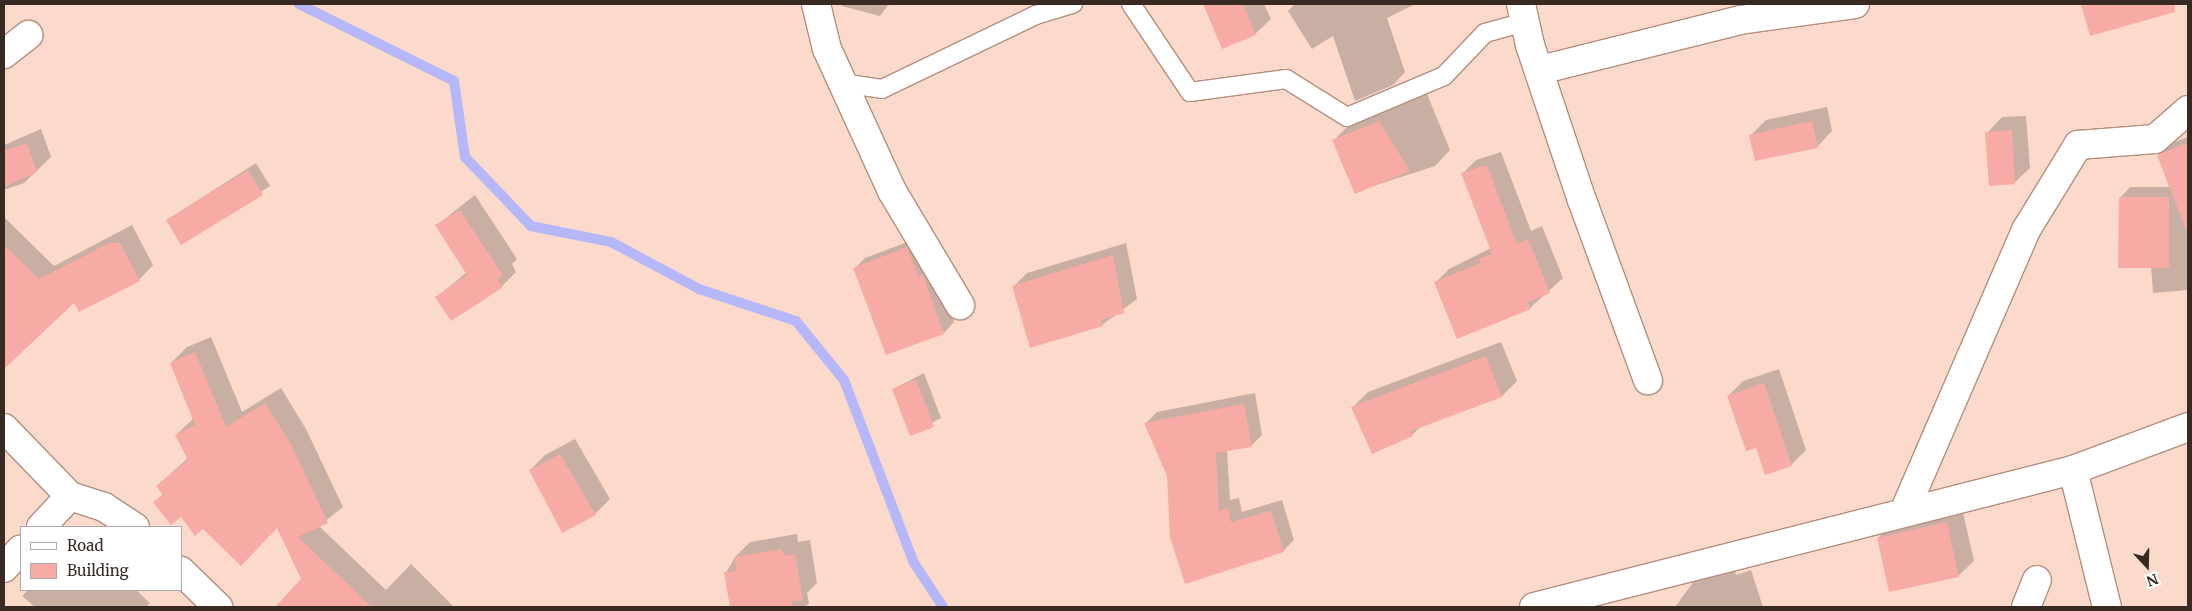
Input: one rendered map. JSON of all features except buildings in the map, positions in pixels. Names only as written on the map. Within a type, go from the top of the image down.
[{"type":"street","points":[[816,4],[818,25],[842,83],[892,191],[960,305]]},
{"type":"street","points":[[1540,70],[1740,20],[1855,4]]},
{"type":"street","points":[[1523,13],[1621,314],[1648,380]]},
{"type":"street","points":[[4,54],[28,35]]},
{"type":"street","points":[[1904,512],[2026,230],[2078,145],[2156,139],[2188,110]]},
{"type":"street","points":[[1534,607],[2073,470],[2188,427]]},
{"type":"street","points":[[4,428],[70,496],[104,507],[134,526]]},
{"type":"street","points":[[2073,470],[2107,607]]},
{"type":"street","points":[[42,526],[70,496]]},
{"type":"street","points":[[4,568],[20,550]]},
{"type":"street","points":[[182,572],[218,607]]},
{"type":"street","points":[[2026,607],[2037,580]]},
{"type":"lane","points":[[842,83],[882,89],[1036,15],[1073,4]]},
{"type":"lane","points":[[1131,4],[1190,92],[1286,79],[1347,117],[1444,76],[1484,33],[1523,13]]},
{"type":"waterway","points":[[299,4],[454,81],[465,157],[531,226],[611,242],[699,289],[796,321],[844,380],[914,563],[943,607]]}]
